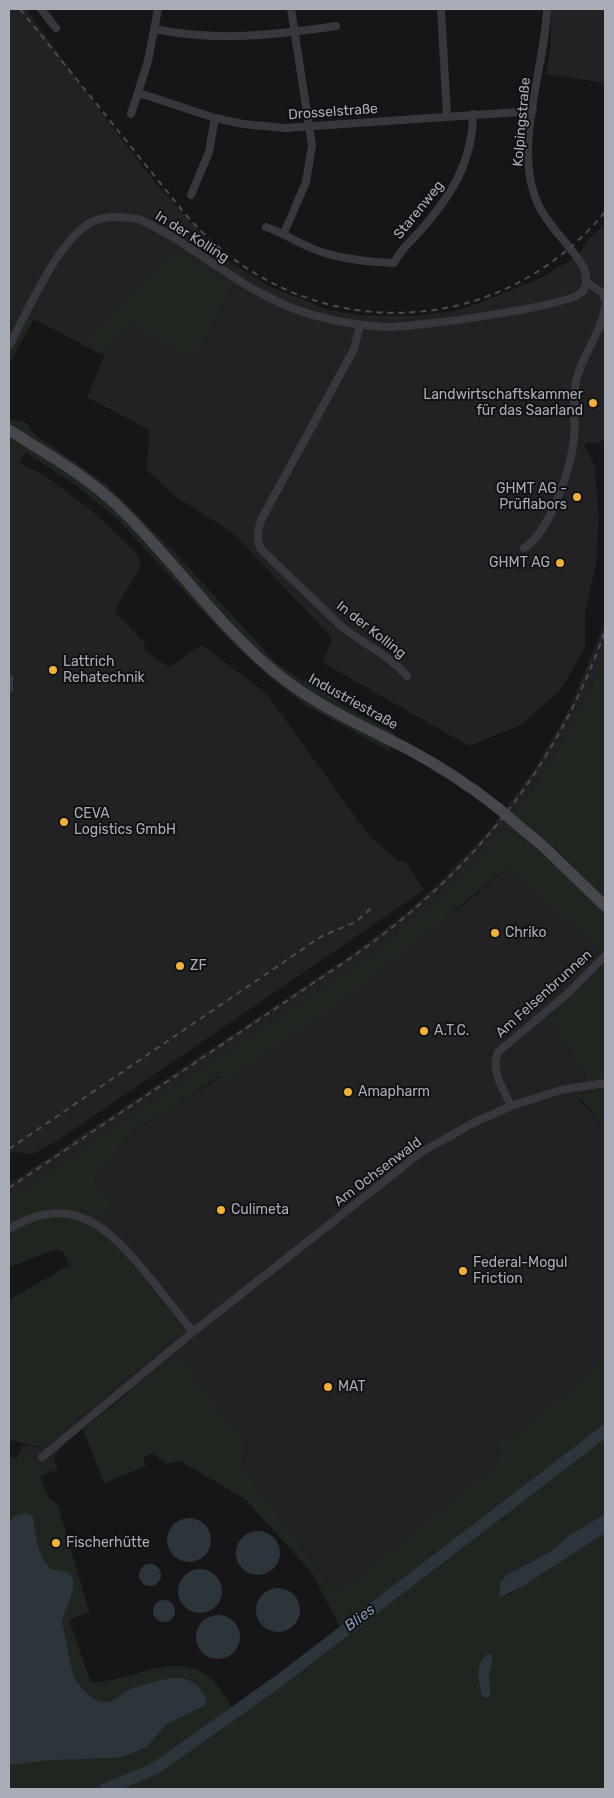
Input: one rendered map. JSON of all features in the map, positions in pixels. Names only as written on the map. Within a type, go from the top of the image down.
[{"type":"street","points":[[131,114],[139,93],[158,9]]},
{"type":"street","points":[[266,227],[284,233],[306,182],[312,145],[311,128],[291,9]]},
{"type":"street","points":[[441,9],[447,116]]},
{"type":"street","name":"Kolpingstraße","points":[[547,9],[528,159],[533,191],[549,220],[578,256],[587,276],[586,282]]},
{"type":"street","points":[[43,10],[56,28]]},
{"type":"street","points":[[155,29],[184,34],[228,37],[294,32],[336,26]]},
{"type":"street","name":"Drosselstraße","points":[[139,93],[215,118],[262,127],[311,128],[473,114],[533,111]]},
{"type":"street","name":"Starenweg","points":[[284,233],[306,246],[335,256],[394,263],[456,184],[468,156],[473,114]]},
{"type":"street","points":[[190,195],[209,152],[215,118]]},
{"type":"street","name":"In der Kolling","points":[[9,346],[64,246],[82,228],[92,222],[116,217],[139,219],[152,225],[240,282],[293,308],[360,325],[422,326],[543,304],[577,295],[585,288],[586,282]]},
{"type":"street","points":[[586,282],[603,293],[605,300]]},
{"type":"street","points":[[524,548],[543,528],[568,466],[574,433],[576,382],[602,324],[605,307]]},
{"type":"street","name":"In der Kolling","points":[[360,325],[354,349],[262,520],[257,533],[258,542],[261,549],[341,626],[354,637],[389,657],[406,676]]},
{"type":"street","name":"Industriestraße","points":[[9,430],[89,482],[125,513],[227,626],[276,673],[331,710],[408,749],[455,776],[498,808],[544,847],[605,906]]},
{"type":"street","points":[[9,678],[9,689]]},
{"type":"street","name":"Am Felsenbrunnen","points":[[510,1106],[495,1073],[495,1059],[498,1052],[568,994],[605,956]]},
{"type":"street","name":"Am Ochsenwald","points":[[42,1457],[193,1332],[420,1153],[473,1123],[510,1106],[561,1090],[605,1083]]},
{"type":"street","points":[[9,1229],[32,1217],[47,1213],[70,1214],[100,1225],[116,1239],[193,1332]]},
{"type":"shaded area","points":[[9,9],[26,9],[97,107],[154,181],[221,256],[268,286],[329,310],[359,315],[415,316],[454,311],[477,304],[543,277],[577,256],[590,238],[605,224],[605,437],[597,443],[586,443],[585,449],[589,453],[595,469],[599,517],[596,564],[585,613],[585,647],[561,690],[519,726],[469,746],[323,663],[332,638],[233,533],[172,494],[147,470],[149,430],[87,397],[104,356],[18,311],[9,329]]},
{"type":"shaded area","points":[[551,9],[605,9],[605,83],[546,74],[551,46]]},
{"type":"shaded area","points":[[183,253],[232,286],[197,354],[190,357],[129,323],[104,352],[86,342],[169,256]]},
{"type":"shaded area","points":[[18,311],[34,319],[9,364],[9,329]]},
{"type":"shaded area","points":[[9,419],[27,423],[33,433],[106,484],[176,554],[275,662],[304,682],[309,677],[314,678],[338,702],[396,734],[389,751],[307,706],[272,679],[235,646],[117,519],[77,486],[9,441]]},
{"type":"shaded area","points":[[9,441],[26,452],[19,463],[41,473],[91,510],[138,555],[141,567],[116,607],[116,613],[144,642],[145,651],[169,667],[202,645],[266,693],[370,837],[398,860],[406,862],[424,890],[60,1139],[33,1154],[13,1152],[9,1155]]},
{"type":"shaded area","points":[[605,622],[605,655],[581,711],[563,744],[523,805],[497,839],[447,892],[415,921],[360,962],[9,1198],[9,1184],[354,953],[407,912],[438,884],[488,832],[536,767],[570,707]]},
{"type":"shaded area","points":[[605,655],[605,1129],[581,1099],[574,1101],[572,1098],[575,1095],[591,1092],[585,1075],[547,1017],[601,966],[597,948],[513,871],[502,872],[342,1001],[227,1080],[217,1077],[168,1113],[140,1125],[95,1176],[96,1187],[111,1201],[109,1209],[96,1228],[125,1254],[180,1323],[182,1329],[180,1334],[49,1442],[38,1447],[9,1440],[9,1300],[69,1265],[63,1252],[57,1249],[9,1267],[9,1198],[360,962],[400,932],[438,899],[473,864],[535,787],[585,701]]},
{"type":"shaded area","points":[[513,871],[597,947],[601,966],[547,1017],[585,1075],[591,1093],[575,1095],[605,1129],[605,1358],[518,1433],[504,1436],[498,1452],[500,1464],[344,1587],[332,1588],[241,1464],[247,1454],[131,1390],[62,1445],[54,1458],[57,1470],[47,1473],[30,1455],[20,1451],[22,1445],[38,1447],[49,1442],[180,1334],[182,1329],[180,1323],[125,1254],[96,1228],[95,1176],[140,1125],[168,1113],[470,900],[502,872]]},
{"type":"shaded area","points":[[177,1354],[248,1448],[241,1464],[332,1588],[344,1587],[499,1464],[499,1439],[518,1433],[605,1358],[605,1514],[569,1535],[554,1550],[507,1575],[506,1596],[605,1533],[605,1789],[9,1789],[9,1455],[16,1459],[20,1451],[30,1454],[47,1473],[40,1477],[49,1498],[58,1505],[89,1612],[69,1620],[91,1682],[121,1678],[164,1667],[192,1668],[211,1678],[233,1709],[341,1629],[312,1573],[245,1499],[180,1461],[166,1464],[153,1453],[143,1457],[146,1466],[104,1483],[83,1429]]},
{"type":"shaded area","points":[[27,1513],[33,1517],[38,1545],[42,1557],[50,1569],[66,1572],[73,1581],[71,1596],[62,1623],[72,1670],[77,1682],[83,1689],[95,1699],[108,1702],[136,1687],[167,1679],[183,1678],[196,1685],[207,1701],[205,1705],[167,1724],[146,1747],[115,1758],[52,1760],[9,1765],[9,1522],[17,1515]]},
{"type":"shaded area","points":[[605,1514],[605,1533],[523,1586],[499,1598],[501,1581],[507,1575],[553,1550],[569,1535]]},
{"type":"shaded area","points":[[189,1518],[201,1522],[207,1528],[211,1540],[207,1552],[201,1558],[189,1562],[177,1558],[171,1552],[167,1540],[171,1528],[177,1522]]},
{"type":"shaded area","points":[[258,1531],[270,1535],[276,1541],[280,1553],[276,1565],[270,1571],[258,1575],[246,1571],[240,1565],[236,1553],[240,1541],[246,1535]]},
{"type":"shaded area","points":[[146,1564],[154,1564],[161,1571],[161,1579],[154,1586],[146,1586],[139,1579],[139,1571]]},
{"type":"shaded area","points":[[200,1569],[212,1573],[218,1579],[222,1591],[218,1603],[212,1609],[200,1613],[188,1609],[182,1603],[178,1591],[182,1579],[188,1573]]},
{"type":"shaded area","points":[[278,1588],[290,1592],[296,1598],[300,1610],[296,1622],[290,1628],[278,1632],[266,1628],[260,1622],[256,1610],[260,1598],[266,1592]]},
{"type":"shaded area","points":[[160,1600],[168,1600],[175,1607],[175,1615],[168,1622],[160,1622],[153,1615],[153,1607]]},
{"type":"shaded area","points":[[218,1615],[230,1619],[236,1625],[240,1637],[236,1649],[230,1655],[218,1659],[206,1655],[200,1649],[196,1637],[200,1625],[206,1619]]},
{"type":"shaded area","points":[[488,1654],[492,1655],[489,1676],[490,1697],[485,1698],[482,1696],[479,1668]]},
{"type":"waterway","name":"Blies","points":[[106,1789],[156,1768],[280,1680],[605,1431]]},
{"type":"railway","points":[[20,9],[186,215],[232,258],[284,289],[339,307],[397,313],[454,306],[509,287],[560,256],[605,212]]},
{"type":"railway","points":[[9,1188],[355,955],[398,923],[437,888],[473,852],[506,813],[536,771],[562,727],[585,681],[605,631]]},
{"type":"railway","points":[[9,1149],[322,936],[356,922],[372,907]]},
{"type":"place","name":"Landwirtschaftskammer für das Saarland","points":[[593,403]]},
{"type":"place","name":"GHMT AG - Prüflabors","points":[[577,497]]},
{"type":"place","name":"GHMT AG","points":[[560,563]]},
{"type":"place","name":"Lattrich Rehatechnik","points":[[53,670]]},
{"type":"place","name":"CEVA Logistics GmbH","points":[[64,822]]},
{"type":"place","name":"Chriko","points":[[495,933]]},
{"type":"place","name":"ZF","points":[[180,966]]},
{"type":"place","name":"A.T.C.","points":[[424,1031]]},
{"type":"place","name":"Amapharm","points":[[348,1092]]},
{"type":"place","name":"Culimeta","points":[[221,1210]]},
{"type":"place","name":"Federal-Mogul Friction","points":[[463,1271]]},
{"type":"place","name":"MAT","points":[[328,1387]]},
{"type":"place","name":"Fischerhütte","points":[[56,1543]]}]
